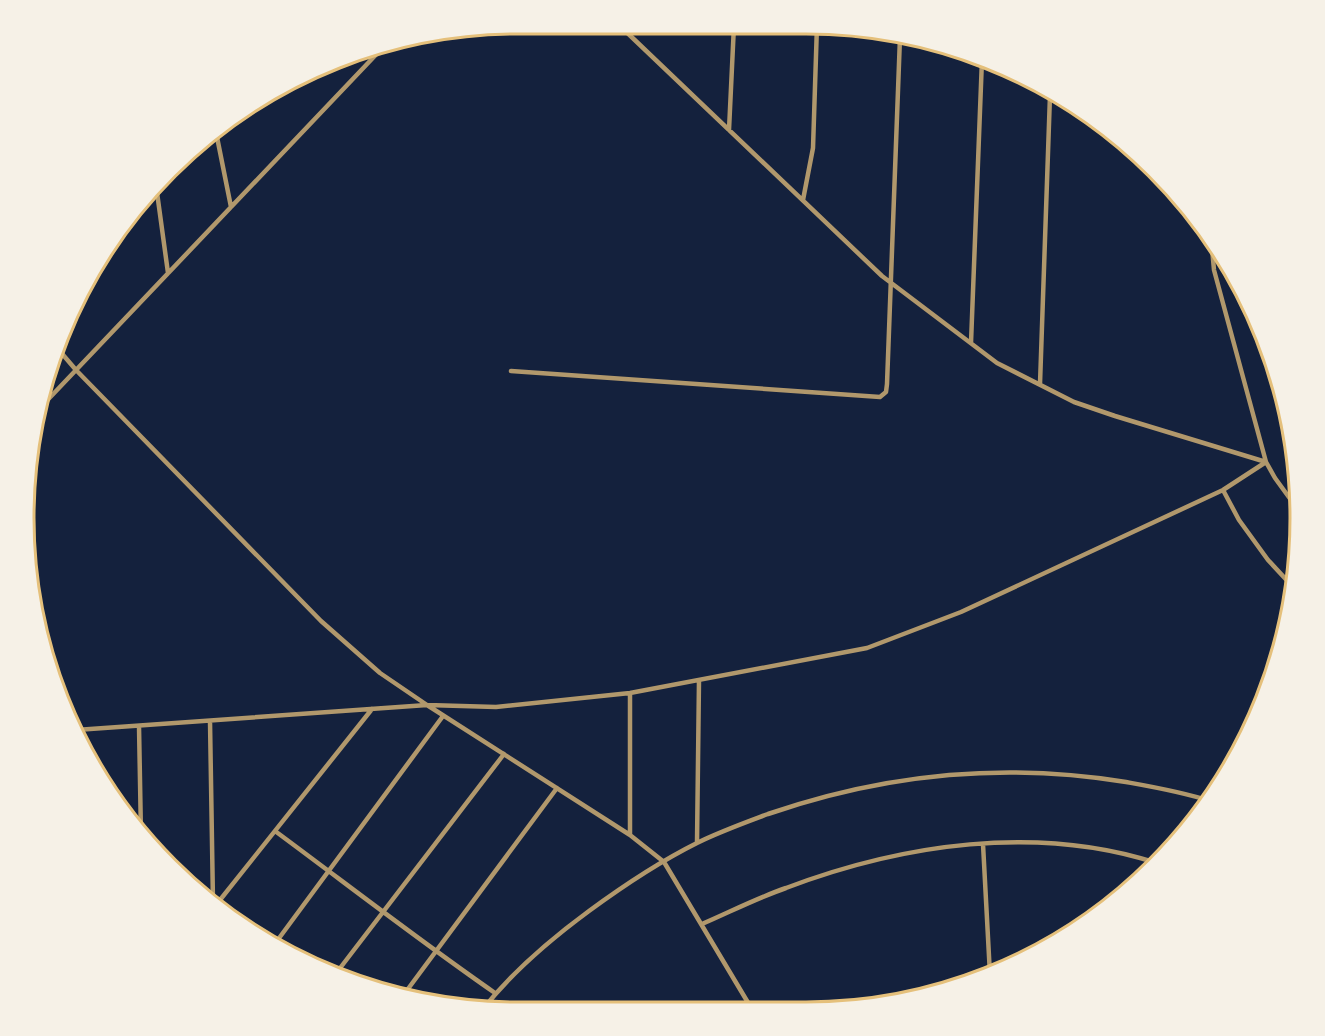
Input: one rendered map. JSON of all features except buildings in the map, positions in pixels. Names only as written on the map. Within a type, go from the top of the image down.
[{"type":"lane","points":[[628,34],[882,276],[997,363],[1074,402],[1115,417],[1266,462]]},
{"type":"lane","points":[[729,130],[734,34]]},
{"type":"lane","points":[[803,200],[813,148],[817,35]]},
{"type":"lane","points":[[511,371],[880,397],[886,392],[900,44]]},
{"type":"lane","points":[[50,397],[374,57]]},
{"type":"lane","points":[[971,343],[982,67]]},
{"type":"lane","points":[[1040,384],[1050,100]]},
{"type":"lane","points":[[217,139],[231,207]]},
{"type":"lane","points":[[158,195],[168,273]]},
{"type":"lane","points":[[1213,255],[1214,270],[1266,462],[1289,498]]},
{"type":"lane","points":[[63,355],[321,621],[380,673],[443,716],[630,835],[664,862],[748,1002]]},
{"type":"lane","points":[[83,730],[427,705],[496,707],[630,693],[867,648],[961,612],[1223,490],[1266,462]]},
{"type":"lane","points":[[1223,490],[1239,520],[1268,560],[1286,580]]},
{"type":"lane","points":[[697,843],[699,680]]},
{"type":"lane","points":[[630,693],[630,835]]},
{"type":"lane","points":[[219,898],[372,709]]},
{"type":"lane","points":[[279,938],[443,716]]},
{"type":"lane","points":[[210,721],[214,894]]},
{"type":"lane","points":[[139,726],[141,820]]},
{"type":"lane","points":[[340,968],[504,754]]},
{"type":"lane","points":[[490,1000],[534,955],[613,893],[697,843],[797,804],[897,781],[948,774],[1010,772],[1092,777],[1153,786],[1201,799]]},
{"type":"lane","points":[[408,988],[557,788]]},
{"type":"lane","points":[[275,831],[436,952],[495,993]]},
{"type":"lane","points":[[702,924],[785,888],[833,872],[882,858],[932,849],[1031,842],[1131,855],[1148,861]]},
{"type":"lane","points":[[983,844],[990,966]]}]
